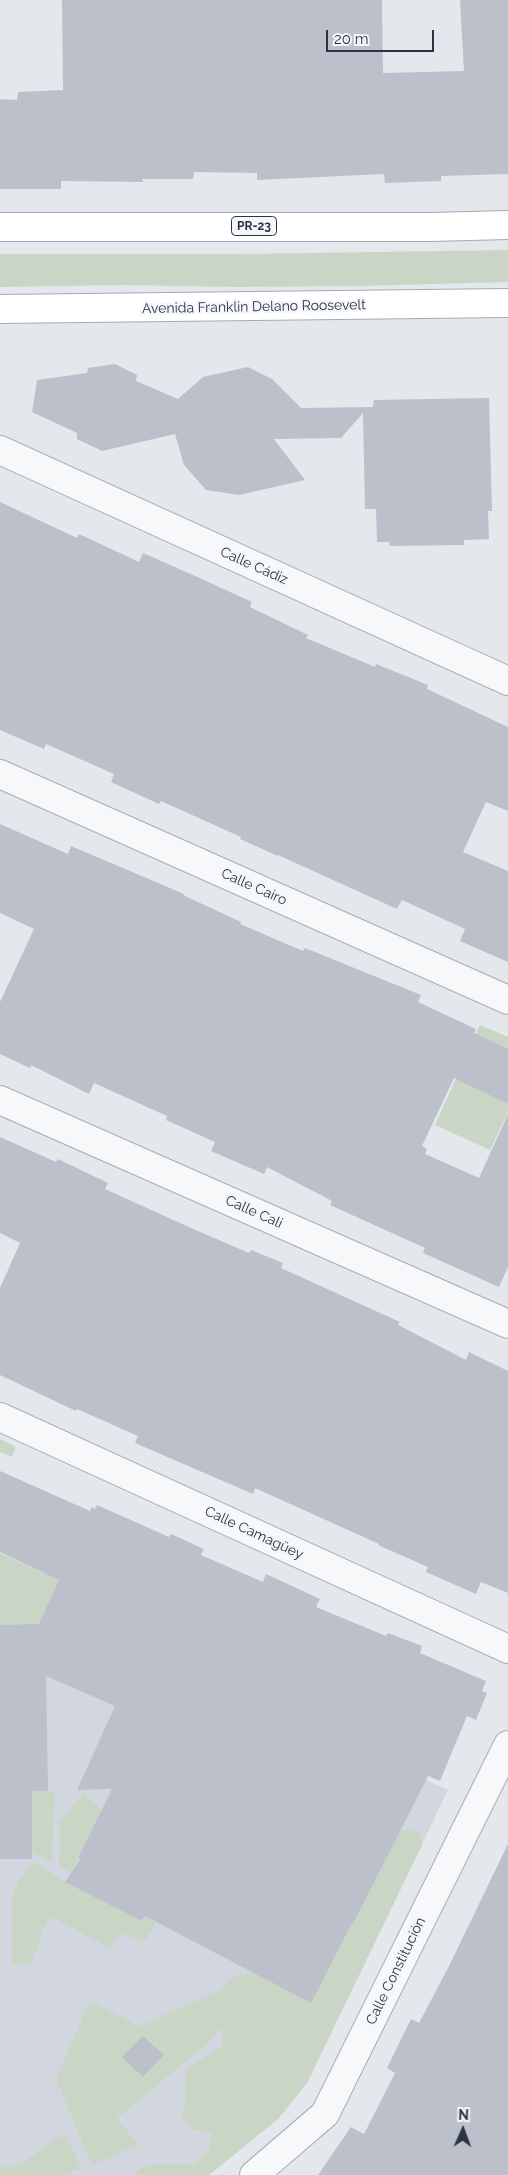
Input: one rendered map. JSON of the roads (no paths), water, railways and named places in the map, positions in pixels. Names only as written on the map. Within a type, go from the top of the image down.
[{"type":"main road","name":"PR-23","points":[[0,227],[430,227],[508,225]]},
{"type":"main road","name":"Avenida Franklin Delano Roosevelt","points":[[0,309],[508,303]]},
{"type":"street","name":"Calle Cádiz","points":[[0,450],[508,681]]},
{"type":"street","name":"Calle Cairo","points":[[0,774],[508,1000]]},
{"type":"street","name":"Calle Cali","points":[[0,1100],[508,1324]]},
{"type":"street","name":"Calle Camagüey","points":[[0,1417],[508,1649]]},
{"type":"street","name":"Calle Constitución","points":[[254,2175],[324,2114],[508,1745]]}]
